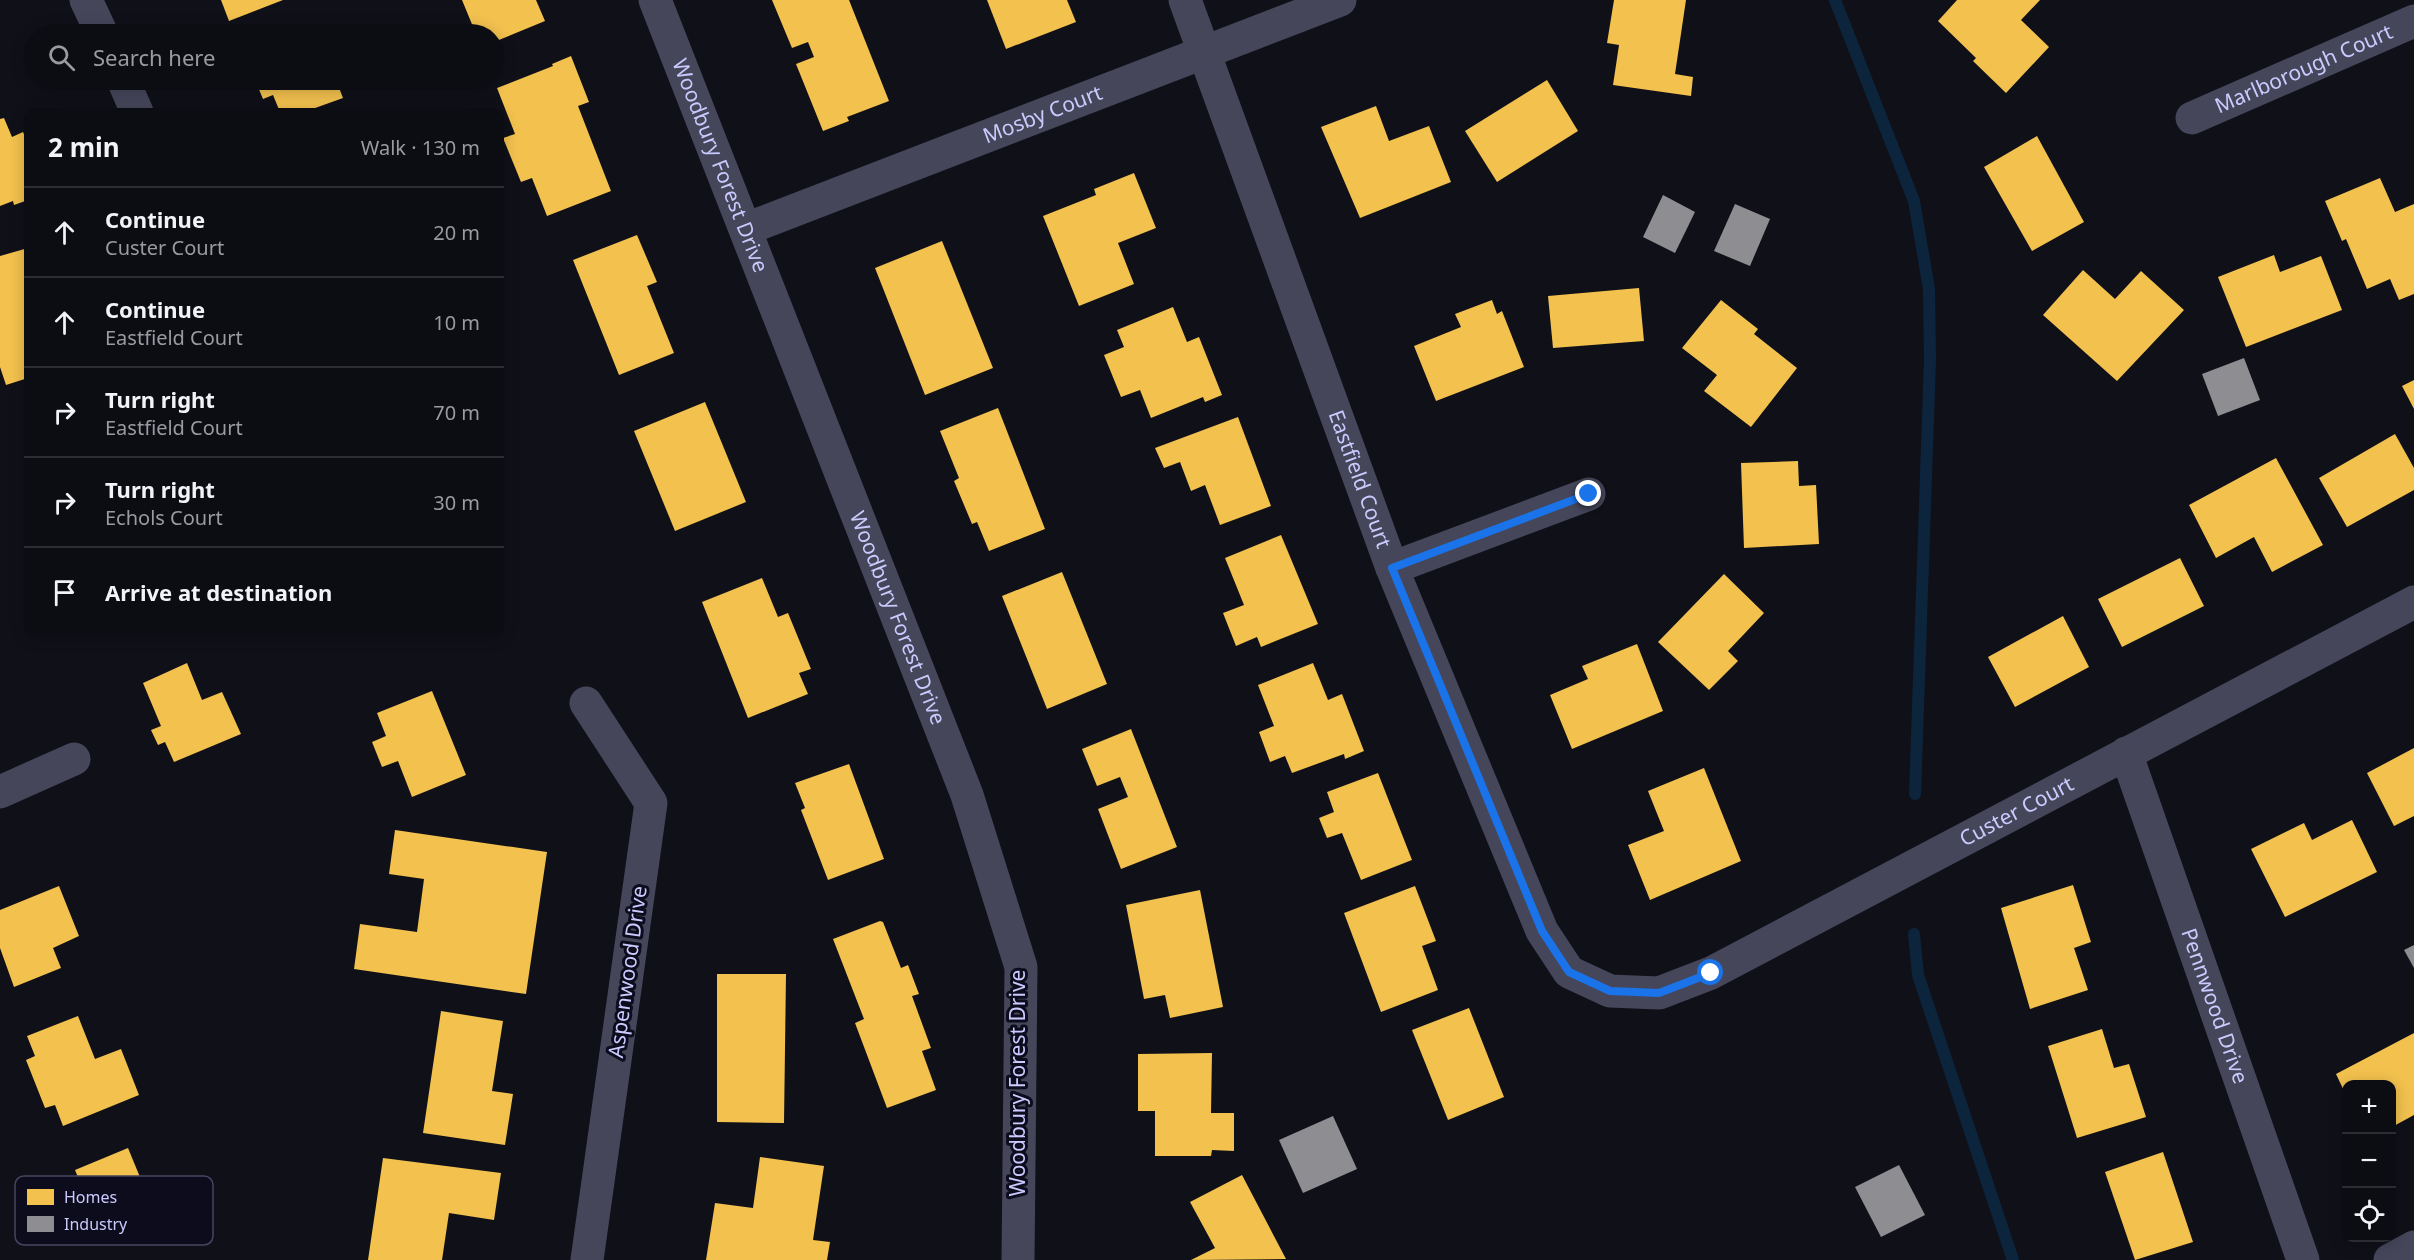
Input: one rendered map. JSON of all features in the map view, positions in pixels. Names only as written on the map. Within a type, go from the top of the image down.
[{"type":"street","points":[[87,0],[98,24]]},
{"type":"street","name":"Woodbury Forest Drive","points":[[655,0],[968,795],[1022,967],[1018,1260]]},
{"type":"street","name":"Eastfield Court","points":[[1185,0],[1206,51],[1392,568],[1542,931],[1569,972],[1610,991]]},
{"type":"street","name":"Mosby Court","points":[[746,229],[1340,0]]},
{"type":"street","name":"Marlborough Court","points":[[2192,118],[2414,21]]},
{"type":"street","points":[[127,90],[135,108]]},
{"type":"street","points":[[1392,568],[1589,494]]},
{"type":"street","name":"Custer Court","points":[[1610,991],[1659,993],[1711,973],[2414,602]]},
{"type":"street","name":"Aspenwood Drive","points":[[586,703],[651,803],[587,1260]]},
{"type":"street","name":"Pennwood Drive","points":[[2126,753],[2302,1260]]},
{"type":"street","points":[[0,792],[74,759]]},
{"type":"street","points":[[2390,1260],[2414,1247]]},
{"type":"building: Homes","points":[[221,0],[283,0],[229,21]]},
{"type":"building: Homes","points":[[462,0],[536,0],[545,21],[504,38],[504,24],[472,24]]},
{"type":"building: Homes","points":[[772,0],[849,0],[889,101],[847,117],[849,121],[823,131],[796,64],[814,57],[808,42],[792,48]]},
{"type":"building: Homes","points":[[987,0],[1067,0],[1076,22],[1006,49]]},
{"type":"building: Homes","points":[[1614,0],[1686,0],[1675,74],[1693,77],[1691,96],[1613,85],[1619,45],[1607,43]]},
{"type":"building: Homes","points":[[1957,0],[2040,0],[2021,20],[2049,47],[2006,93],[1973,61],[1976,58],[1938,21]]},
{"type":"building: Homes","points":[[571,56],[589,102],[578,106],[611,191],[547,216],[532,178],[521,182],[504,140],[504,138],[515,134],[498,90],[504,90],[504,85],[553,66],[552,64]]},
{"type":"building: Homes","points":[[1547,80],[1578,131],[1497,182],[1465,131]]},
{"type":"building: Homes","points":[[259,90],[340,90],[343,98],[315,108],[278,108],[273,95],[263,99]]},
{"type":"building: Homes","points":[[1376,106],[1389,141],[1429,126],[1451,182],[1360,218],[1321,127]]},
{"type":"building: Homes","points":[[4,118],[12,137],[23,132],[24,134],[24,201],[14,205],[13,201],[0,206],[0,119]]},
{"type":"building: Homes","points":[[2037,136],[2084,222],[2032,251],[1984,167]]},
{"type":"building: Homes","points":[[1134,173],[1156,228],[1118,243],[1134,284],[1079,306],[1043,216],[1096,195],[1094,189]]},
{"type":"building: Homes","points":[[2380,178],[2395,212],[2414,204],[2414,294],[2399,300],[2390,279],[2367,289],[2346,239],[2342,241],[2325,201]]},
{"type":"building: Homes","points":[[637,235],[657,282],[647,286],[674,353],[619,375],[573,260]]},
{"type":"building: Homes","points":[[942,241],[993,368],[925,395],[875,268]]},
{"type":"building: Homes","points":[[24,249],[24,379],[6,385],[0,367],[0,256]]},
{"type":"building: Homes","points":[[2274,255],[2280,272],[2321,256],[2342,310],[2246,347],[2218,277]]},
{"type":"building: Homes","points":[[2083,270],[2115,299],[2141,271],[2184,310],[2117,381],[2043,315]]},
{"type":"building: Homes","points":[[1639,288],[1644,341],[1553,348],[1548,296]]},
{"type":"building: Homes","points":[[1492,300],[1497,314],[1502,311],[1524,367],[1436,401],[1414,346],[1461,327],[1455,314]]},
{"type":"building: Homes","points":[[1721,300],[1758,329],[1754,334],[1797,368],[1751,427],[1704,391],[1717,375],[1682,348]]},
{"type":"building: Homes","points":[[1173,307],[1187,342],[1199,337],[1222,395],[1205,402],[1203,397],[1151,418],[1140,390],[1121,397],[1104,355],[1124,347],[1117,330]]},
{"type":"building: Homes","points":[[2414,380],[2414,409],[2402,386]]},
{"type":"building: Homes","points":[[705,402],[746,502],[675,531],[634,431]]},
{"type":"building: Homes","points":[[998,408],[1045,529],[989,551],[977,522],[972,524],[954,481],[959,478],[940,431]]},
{"type":"building: Homes","points":[[1238,417],[1271,506],[1220,525],[1205,485],[1191,491],[1180,462],[1164,468],[1155,448]]},
{"type":"building: Homes","points":[[2395,434],[2414,468],[2414,490],[2347,527],[2319,478]]},
{"type":"building: Homes","points":[[2276,458],[2323,545],[2272,572],[2254,537],[2216,558],[2189,505]]},
{"type":"building: Homes","points":[[1798,461],[1799,486],[1816,485],[1819,544],[1744,548],[1741,463]]},
{"type":"building: Homes","points":[[1281,535],[1318,624],[1261,647],[1257,637],[1236,646],[1223,613],[1244,605],[1225,558]]},
{"type":"building: Homes","points":[[2180,558],[2204,606],[2122,647],[2098,599]]},
{"type":"building: Homes","points":[[1062,572],[1107,684],[1047,709],[1002,596]]},
{"type":"building: Homes","points":[[1724,574],[1764,613],[1728,651],[1738,661],[1709,690],[1658,642]]},
{"type":"building: Homes","points":[[762,578],[778,617],[788,613],[811,669],[799,673],[808,694],[748,718],[702,602]]},
{"type":"building: Homes","points":[[2063,616],[2089,667],[2015,707],[1988,657]]},
{"type":"building: Homes","points":[[1637,644],[1663,711],[1572,749],[1550,695],[1588,679],[1582,666]]},
{"type":"building: Homes","points":[[187,663],[202,700],[222,692],[241,734],[174,762],[165,742],[158,745],[151,730],[161,726],[143,683]]},
{"type":"building: Homes","points":[[1313,663],[1328,700],[1342,694],[1364,751],[1345,759],[1344,754],[1292,773],[1285,756],[1270,762],[1259,732],[1274,726],[1258,685]]},
{"type":"building: Homes","points":[[432,691],[466,775],[412,797],[398,761],[382,767],[372,742],[386,736],[377,713]]},
{"type":"building: Homes","points":[[1131,729],[1177,847],[1121,869],[1098,809],[1128,797],[1120,777],[1097,786],[1082,749]]},
{"type":"building: Homes","points":[[2414,748],[2414,816],[2394,826],[2367,773]]},
{"type":"building: Homes","points":[[849,764],[884,859],[828,880],[801,810],[805,808],[795,783]]},
{"type":"building: Homes","points":[[1704,768],[1741,861],[1650,900],[1628,845],[1664,831],[1648,791]]},
{"type":"building: Homes","points":[[1378,773],[1412,860],[1361,880],[1342,833],[1327,838],[1319,818],[1334,812],[1327,792]]},
{"type":"building: Homes","points":[[2352,820],[2377,872],[2285,917],[2251,849],[2304,823],[2312,840]]},
{"type":"building: Homes","points":[[395,830],[547,852],[526,994],[354,969],[360,924],[417,932],[424,879],[389,874]]},
{"type":"building: Homes","points":[[2073,885],[2091,942],[2074,948],[2088,990],[2030,1009],[2001,908]]},
{"type":"building: Homes","points":[[59,886],[79,936],[53,948],[61,968],[14,987],[0,948],[0,910]]},
{"type":"building: Homes","points":[[1415,886],[1436,941],[1422,946],[1438,990],[1381,1012],[1344,913]]},
{"type":"building: Homes","points":[[1200,890],[1223,1007],[1170,1018],[1165,995],[1144,999],[1126,905]]},
{"type":"building: Homes","points":[[880,921],[883,922],[901,968],[908,965],[919,994],[912,996],[931,1048],[922,1051],[936,1090],[887,1108],[855,1023],[864,1019],[833,939]]},
{"type":"building: Homes","points":[[717,974],[786,974],[784,1123],[717,1122]]},
{"type":"building: Homes","points":[[1469,1008],[1504,1097],[1448,1120],[1412,1030]]},
{"type":"building: Homes","points":[[441,1011],[503,1021],[492,1091],[513,1094],[505,1145],[423,1133]]},
{"type":"building: Homes","points":[[78,1016],[95,1059],[121,1049],[139,1095],[63,1126],[55,1105],[45,1108],[26,1060],[35,1056],[27,1036]]},
{"type":"building: Homes","points":[[2102,1029],[2114,1068],[2129,1064],[2146,1117],[2077,1138],[2048,1046]]},
{"type":"building: Homes","points":[[2414,1033],[2414,1115],[2396,1125],[2396,1080],[2342,1080],[2342,1087],[2336,1074]]},
{"type":"building: Homes","points":[[1212,1053],[1211,1113],[1234,1113],[1234,1151],[1212,1150],[1211,1156],[1155,1156],[1155,1111],[1138,1111],[1138,1054]]},
{"type":"building: Homes","points":[[128,1148],[140,1176],[77,1176],[75,1170]]},
{"type":"building: Homes","points":[[2163,1152],[2193,1242],[2135,1260],[2105,1172]]},
{"type":"building: Homes","points":[[760,1157],[824,1166],[813,1240],[830,1242],[827,1260],[706,1260],[715,1203],[753,1208]]},
{"type":"building: Homes","points":[[383,1158],[501,1173],[494,1220],[449,1213],[442,1260],[368,1260]]},
{"type":"building: Homes","points":[[1242,1175],[1286,1259],[1191,1260],[1215,1248],[1190,1202]]},
{"type":"building: Industry","points":[[1663,195],[1695,212],[1675,253],[1643,237]]},
{"type":"building: Industry","points":[[1735,204],[1770,219],[1750,266],[1714,251]]},
{"type":"building: Industry","points":[[2244,358],[2260,400],[2218,416],[2202,374]]},
{"type":"building: Industry","points":[[2414,945],[2414,968],[2404,950]]},
{"type":"building: Industry","points":[[1333,1116],[1357,1169],[1303,1193],[1279,1140]]},
{"type":"building: Industry","points":[[1899,1165],[1925,1215],[1881,1237],[1855,1187]]},
{"type":"waterway","points":[[1835,0],[1914,201],[1929,289],[1930,360],[1915,794]]},
{"type":"waterway","points":[[1914,934],[1918,975],[2013,1260]]},
{"type":"route","points":[[1589,494],[1392,568],[1542,931],[1569,972],[1610,991],[1659,993],[1711,973]]}]
